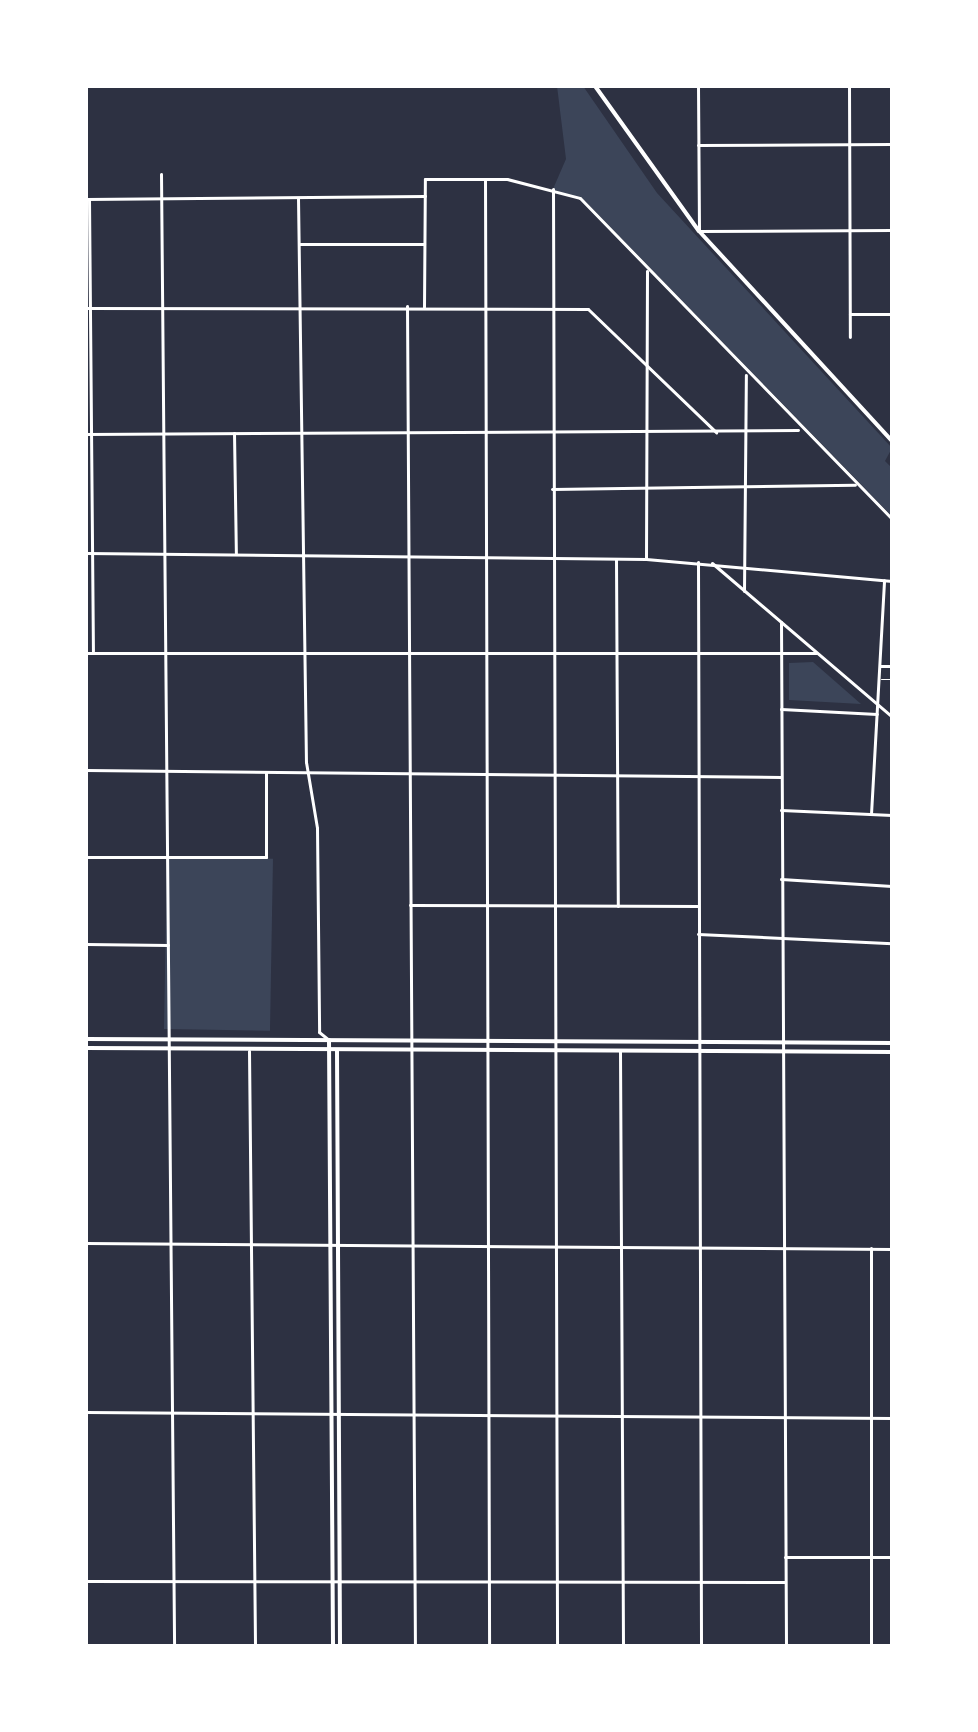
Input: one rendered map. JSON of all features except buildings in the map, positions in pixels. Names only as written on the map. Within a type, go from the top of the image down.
[{"type":"main road","points":[[595,86],[699,231],[879,430],[892,438]]},
{"type":"main road","points":[[86,1039],[892,1043]]},
{"type":"main road","points":[[329,1040],[332,1414],[340,1646]]},
{"type":"main road","points":[[329,1040],[337,1050],[338,1414],[333,1646]]},
{"type":"main road","points":[[86,1048],[892,1052]]},
{"type":"street","points":[[698,86],[699,231],[892,230]]},
{"type":"street","points":[[849,86],[850,337]]},
{"type":"street","points":[[698,145],[892,144]]},
{"type":"street","points":[[161,174],[174,1646]]},
{"type":"street","points":[[424,307],[425,179],[485,179],[553,189],[586,202],[798,430],[892,519]]},
{"type":"street","points":[[485,179],[484,1050],[489,1646]]},
{"type":"street","points":[[553,189],[551,434],[557,1646]]},
{"type":"street","points":[[93,653],[88,434],[88,199],[425,196]]},
{"type":"street","points":[[298,198],[305,433],[307,771],[317,828],[319,1032],[329,1040]]},
{"type":"street","points":[[300,244],[425,244]]},
{"type":"street","points":[[646,559],[647,271]]},
{"type":"street","points":[[88,308],[407,306],[588,309],[646,360],[716,432]]},
{"type":"street","points":[[407,306],[408,905],[409,1039],[413,1050],[415,1646]]},
{"type":"street","points":[[850,314],[892,314]]},
{"type":"street","points":[[744,591],[746,375]]},
{"type":"street","points":[[88,434],[485,435],[798,430]]},
{"type":"street","points":[[234,433],[236,554]]},
{"type":"street","points":[[552,489],[855,485]]},
{"type":"street","points":[[86,553],[306,552],[646,559],[746,565],[892,581]]},
{"type":"street","points":[[616,559],[618,906]]},
{"type":"street","points":[[698,562],[696,776],[701,1646]]},
{"type":"street","points":[[712,563],[892,717]]},
{"type":"street","points":[[871,814],[884,580]]},
{"type":"street","points":[[781,622],[786,1646]]},
{"type":"street","points":[[86,653],[306,650],[816,653]]},
{"type":"street","points":[[880,666],[892,666]]},
{"type":"street","points":[[780,709],[877,714]]},
{"type":"street","points":[[86,770],[781,777]]},
{"type":"street","points":[[86,857],[266,857],[266,770]]},
{"type":"street","points":[[781,810],[892,815]]},
{"type":"street","points":[[781,879],[892,886]]},
{"type":"street","points":[[408,905],[698,906]]},
{"type":"street","points":[[698,934],[892,943]]},
{"type":"street","points":[[86,944],[168,945]]},
{"type":"street","points":[[249,1051],[255,1646]]},
{"type":"street","points":[[620,1051],[623,1646]]},
{"type":"street","points":[[86,1243],[892,1249]]},
{"type":"street","points":[[871,1248],[871,1646]]},
{"type":"street","points":[[86,1412],[892,1418]]},
{"type":"street","points":[[785,1557],[892,1557]]},
{"type":"street","points":[[86,1581],[785,1582]]},
{"type":"lane","points":[[879,679],[892,679]]},
{"type":"shaded area","points":[[557,86],[583,86],[657,193],[892,448],[885,461],[892,468],[892,516],[586,202],[553,189],[566,159]]},
{"type":"shaded area","points":[[813,662],[861,704],[789,700],[789,663]]},
{"type":"shaded area","points":[[167,857],[273,859],[270,1031],[164,1029]]}]
